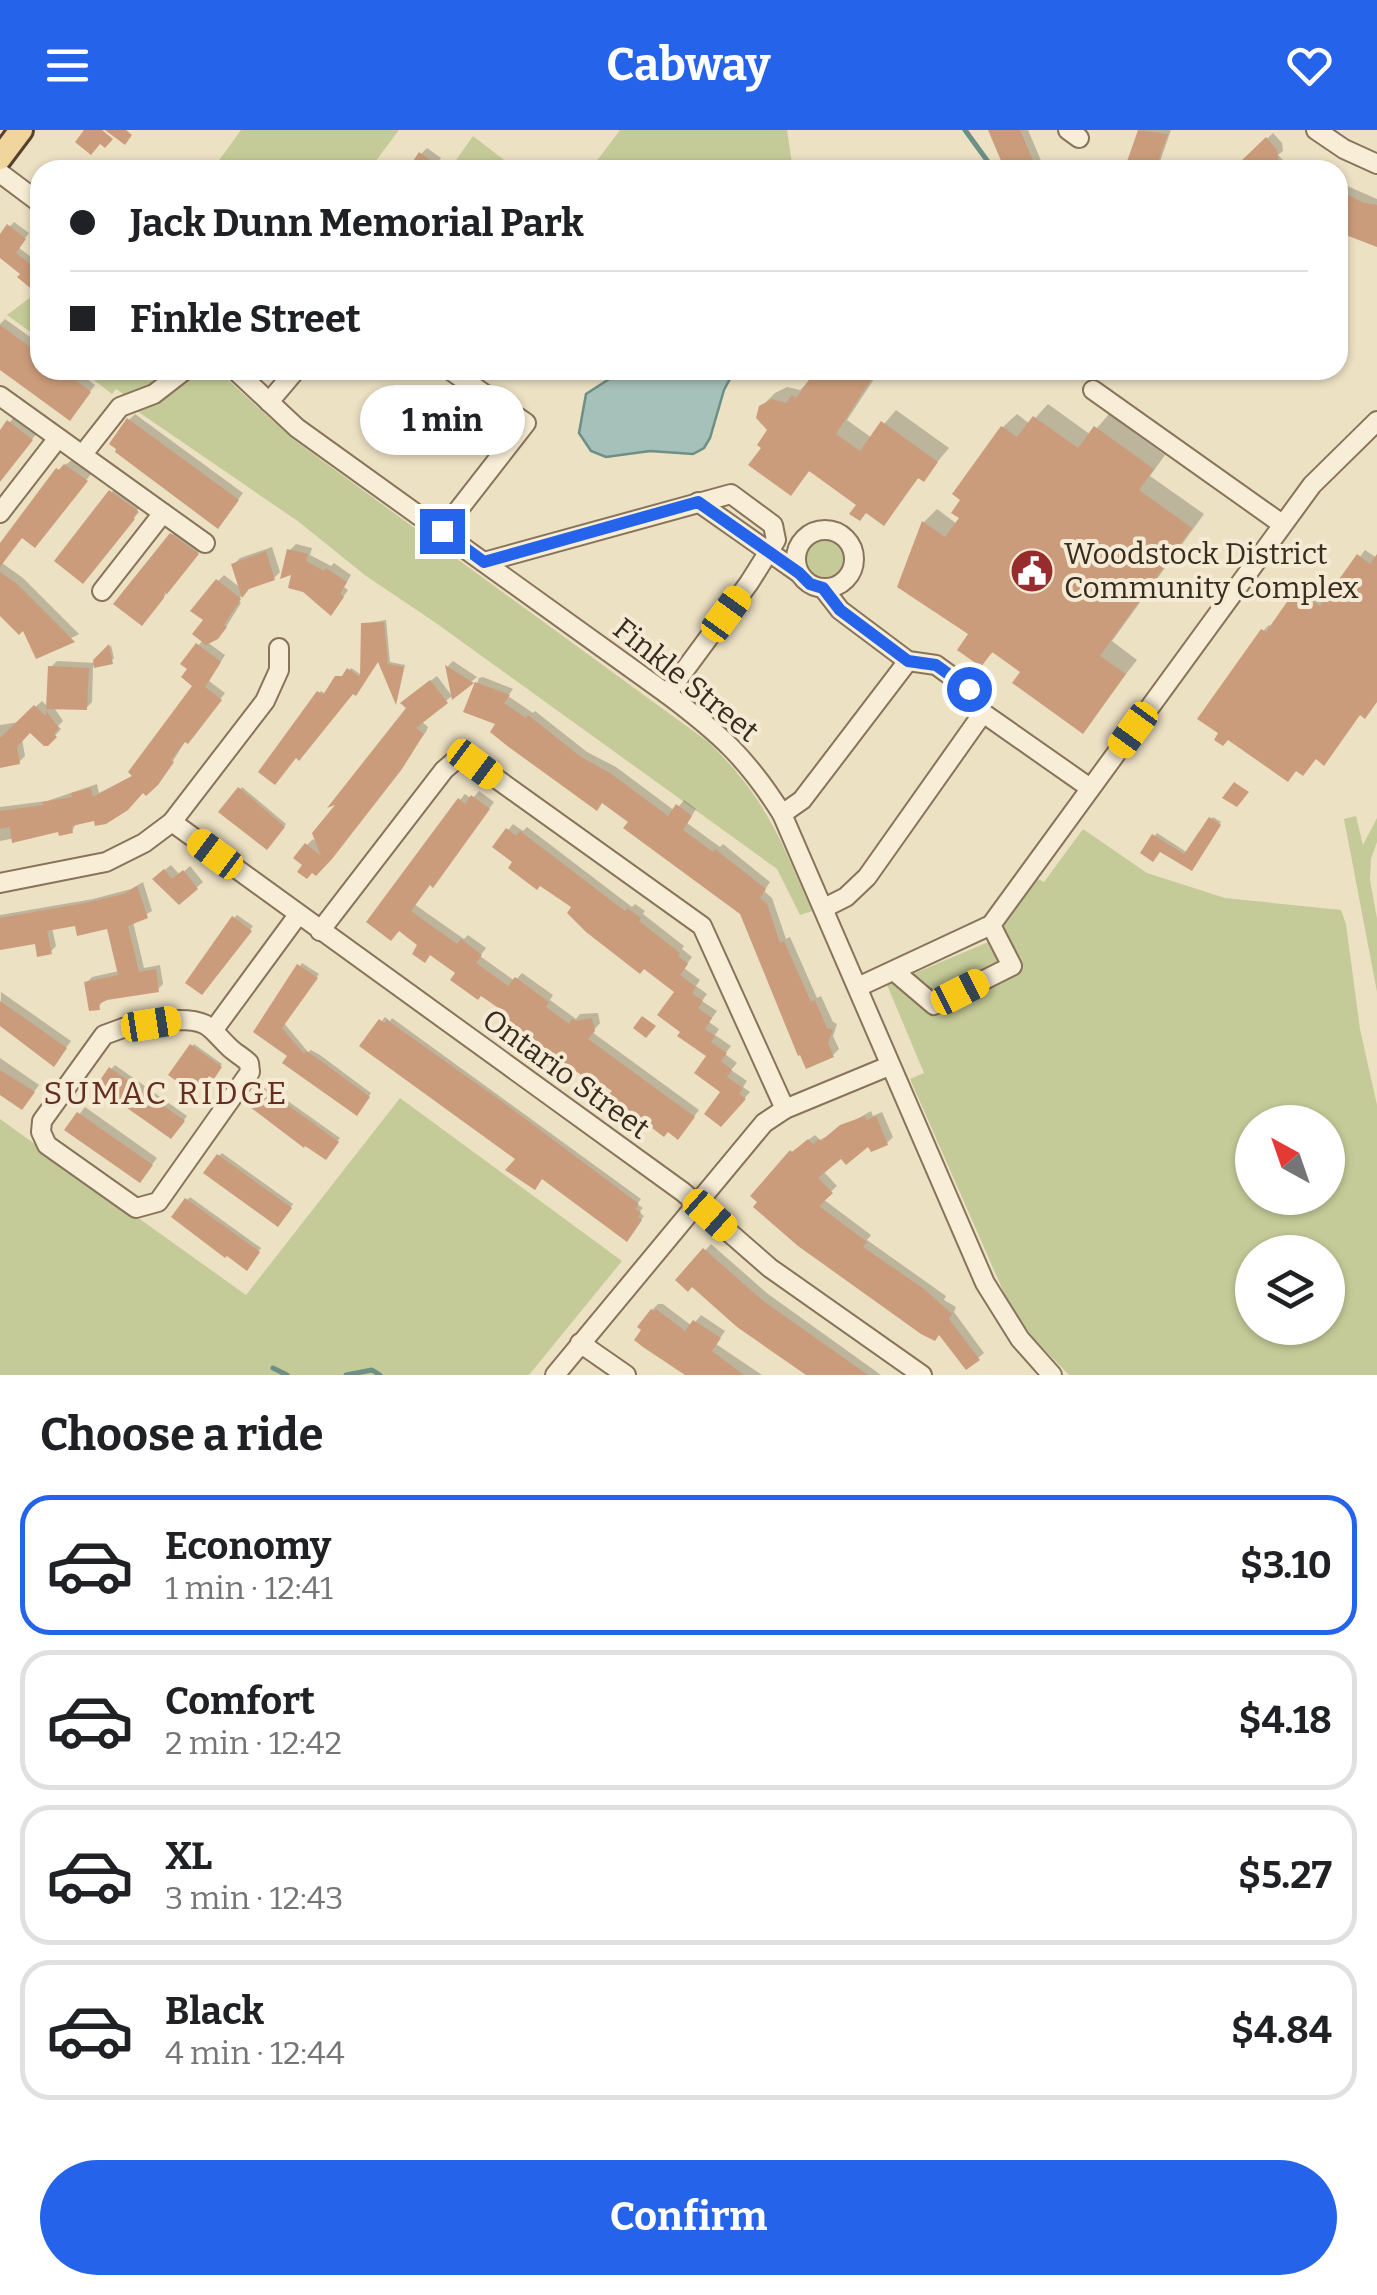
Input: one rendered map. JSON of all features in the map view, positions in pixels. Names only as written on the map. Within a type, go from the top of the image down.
[{"type":"main road","points":[[0,158],[21,130]]},
{"type":"street","points":[[1316,130],[1377,164]]},
{"type":"street","points":[[0,173],[30,196]]},
{"type":"street","points":[[83,454],[120,407],[175,380]]},
{"type":"street","name":"Finkle Street","points":[[246,380],[297,428],[667,694],[729,743],[762,781],[782,814],[824,908],[985,1283],[1020,1339],[1052,1375]]},
{"type":"street","points":[[269,402],[288,380]]},
{"type":"street","points":[[442,531],[526,423],[464,380]]},
{"type":"street","points":[[1093,390],[1282,524]]},
{"type":"street","points":[[0,396],[205,543]]},
{"type":"street","points":[[858,986],[992,926],[1282,524],[1324,471],[1377,421]]},
{"type":"street","points":[[0,512],[58,438]]},
{"type":"street","points":[[484,562],[732,494],[773,525],[776,536],[770,552],[667,694]]},
{"type":"street","points":[[102,591],[163,513]]},
{"type":"street","points":[[770,552],[810,584],[823,588],[842,583],[853,568],[853,549],[841,534],[822,529],[805,537],[796,554],[799,573]]},
{"type":"street","points":[[823,588],[840,610],[908,661],[936,665],[969,689],[983,713],[1090,788]]},
{"type":"street","points":[[0,882],[106,862],[144,843],[172,822],[265,701],[279,670],[279,648]]},
{"type":"street","points":[[782,814],[802,800],[908,661]]},
{"type":"street","points":[[824,908],[846,897],[867,877],[983,713]]},
{"type":"street","points":[[320,930],[444,770],[456,759],[470,760],[702,926],[785,1109]]},
{"type":"street","name":"Ontario Street","points":[[172,822],[698,1205],[770,1268],[922,1375]]},
{"type":"street","points":[[215,1028],[298,915]]},
{"type":"street","points":[[894,970],[934,1006],[1012,966],[992,926]]},
{"type":"street","points":[[179,1020],[215,1028],[228,1046],[247,1060],[250,1072],[158,1202],[136,1208],[47,1145],[42,1121],[104,1034],[179,1020]]},
{"type":"street","points":[[554,1375],[764,1123],[785,1109],[890,1066]]},
{"type":"street","points":[[580,1343],[626,1375]]},
{"type":"green space","points":[[241,130],[399,130],[376,160],[219,160]]},
{"type":"green space","points":[[620,130],[787,130],[792,160],[598,160]]},
{"type":"green space","points":[[473,136],[504,160],[456,160]]},
{"type":"green space","points":[[30,298],[30,332],[7,315]]},
{"type":"green space","points":[[94,380],[162,380],[126,396],[116,389],[112,394]]},
{"type":"green space","points":[[185,380],[228,380],[294,440],[707,741],[758,800],[812,911],[800,915],[777,869],[366,576],[299,522],[137,411],[168,396]]},
{"type":"green space","points":[[825,539],[838,545],[844,558],[838,571],[825,577],[812,571],[806,558],[812,545]]},
{"type":"green space","points":[[1356,816],[1363,845],[1377,818],[1370,880],[1377,918],[1377,992],[1344,819]]},
{"type":"green space","points":[[1083,829],[1147,873],[1225,898],[1341,910],[1377,1105],[1377,1375],[1069,1375],[1032,1337],[1008,1302],[910,1079],[924,1073],[887,985],[993,940],[1038,879],[1044,882]]},
{"type":"green space","points":[[400,1098],[622,1261],[529,1375],[0,1375],[0,1119],[246,1295]]},
{"type":"water","points":[[608,380],[729,380],[710,438],[704,448],[693,454],[650,451],[606,457],[591,451],[579,433],[586,394]]},
{"type":"building","points":[[84,130],[102,130],[113,139],[105,148],[100,144],[91,155],[75,142]]},
{"type":"building","points":[[105,130],[126,130],[132,135],[125,145]]},
{"type":"building","points":[[988,130],[1020,130],[1033,160],[1001,160]]},
{"type":"building","points":[[1138,130],[1168,134],[1159,160],[1128,160]]},
{"type":"building","points":[[1266,137],[1277,150],[1277,160],[1242,160]]},
{"type":"building","points":[[419,152],[430,160],[414,160]]},
{"type":"building","points":[[1348,195],[1377,205],[1377,247],[1348,236]]},
{"type":"building","points":[[7,224],[26,239],[16,253],[30,264],[30,288],[0,258],[0,234]]},
{"type":"building","points":[[0,325],[30,347],[30,380],[75,380],[91,392],[70,421],[0,370]]},
{"type":"building","points":[[809,380],[871,380],[836,434],[860,451],[881,421],[938,462],[924,482],[918,478],[884,526],[866,513],[860,521],[849,514],[856,505],[809,471],[791,496],[748,465],[761,448],[757,445],[767,430],[756,418],[759,406],[772,399],[786,403],[792,395],[796,398]]},
{"type":"building","name":"Woodstock District Community Complex","points":[[1033,416],[1078,448],[1094,426],[1154,469],[1139,490],[1192,528],[1100,656],[1126,674],[1083,734],[1012,683],[1020,672],[992,652],[981,667],[957,650],[968,634],[897,587],[922,521],[945,537],[959,518],[951,513],[960,500],[952,494],[1001,426],[1017,437]]},
{"type":"building","points":[[127,418],[239,500],[218,529],[115,452],[109,444]]},
{"type":"building","points":[[7,420],[33,440],[0,482],[0,430]]},
{"type":"building","points":[[64,464],[88,481],[35,548],[22,538],[0,567],[0,543],[56,468],[59,470]]},
{"type":"building","points":[[109,490],[138,511],[83,584],[54,561]]},
{"type":"building","points":[[170,533],[199,554],[167,594],[164,591],[164,598],[142,626],[113,604]]},
{"type":"building","points":[[287,549],[308,554],[306,561],[347,582],[340,594],[344,597],[331,616],[303,592],[288,588],[291,575],[280,579]]},
{"type":"building","points":[[266,551],[275,580],[249,589],[242,598],[231,564]]},
{"type":"building","points":[[1357,554],[1370,564],[1377,554],[1377,702],[1365,719],[1360,715],[1324,766],[1316,759],[1303,776],[1296,771],[1288,782],[1228,740],[1223,746],[1214,740],[1218,733],[1197,719],[1261,629],[1266,632],[1296,589],[1320,606]]},
{"type":"building","points":[[0,572],[75,642],[36,659],[23,631],[19,635],[0,616]]},
{"type":"building","points":[[216,579],[241,599],[218,639],[206,645],[192,634],[203,620],[190,611]]},
{"type":"building","points":[[384,622],[388,664],[404,667],[396,705],[378,662],[356,696],[353,694],[275,785],[258,772],[317,691],[323,695],[335,676],[342,676],[347,668],[360,677],[361,623]]},
{"type":"building","points":[[196,643],[221,662],[205,687],[222,700],[171,760],[174,762],[158,785],[106,824],[95,826],[94,821],[72,826],[73,833],[59,836],[58,832],[12,843],[10,827],[0,829],[0,811],[43,805],[42,802],[72,797],[71,793],[91,788],[93,797],[132,776],[128,772],[192,686],[181,677],[187,669],[180,664]]},
{"type":"building","points":[[109,644],[113,664],[94,668],[93,660]]},
{"type":"building","points":[[445,665],[474,683],[452,700]]},
{"type":"building","points":[[48,666],[89,668],[87,710],[46,709]]},
{"type":"building","points":[[430,680],[448,703],[416,728],[424,734],[402,769],[332,859],[316,876],[312,873],[307,879],[297,872],[302,865],[293,858],[305,843],[321,856],[312,833],[335,805],[327,808],[406,708],[400,703]]},
{"type":"building","points":[[475,682],[510,695],[504,703],[526,718],[528,715],[581,757],[610,773],[668,816],[676,804],[692,816],[683,830],[713,852],[715,849],[766,889],[760,898],[767,904],[780,943],[784,941],[811,1002],[815,1000],[827,1028],[833,1030],[828,1043],[834,1057],[806,1069],[740,914],[623,828],[628,822],[602,803],[597,811],[506,745],[490,732],[495,724],[463,712]]},
{"type":"building","points":[[34,705],[46,716],[46,711],[59,728],[54,734],[57,737],[44,746],[30,733],[17,747],[20,764],[0,768],[0,738]]},
{"type":"building","points":[[1234,782],[1249,792],[1237,807],[1222,798]]},
{"type":"building","points":[[238,787],[285,827],[267,850],[218,812]]},
{"type":"building","points":[[471,795],[490,809],[433,888],[430,885],[411,911],[457,944],[461,939],[482,955],[476,963],[508,986],[515,977],[549,1002],[546,1007],[569,1024],[572,1019],[592,1018],[595,1031],[588,1039],[695,1117],[678,1140],[668,1132],[664,1137],[608,1095],[612,1091],[587,1074],[584,1077],[504,1018],[507,1014],[481,996],[478,1000],[450,980],[455,973],[430,955],[425,963],[412,954],[417,945],[399,931],[391,941],[366,922],[458,798],[465,804]]},
{"type":"building","points":[[1209,817],[1221,825],[1192,871],[1160,852],[1153,862],[1140,853],[1152,834],[1184,854]]},
{"type":"building","points":[[506,828],[516,836],[520,831],[625,911],[627,908],[641,918],[639,921],[688,964],[680,975],[696,987],[692,993],[703,1001],[698,1008],[712,1018],[705,1029],[715,1036],[711,1042],[727,1053],[721,1061],[732,1070],[727,1077],[743,1088],[739,1094],[746,1099],[721,1127],[704,1114],[720,1092],[694,1073],[706,1056],[677,1036],[680,1032],[657,1015],[674,992],[644,969],[640,974],[586,932],[567,913],[571,907],[540,886],[537,890],[508,868],[512,862],[492,847]]},
{"type":"building","points":[[164,869],[172,879],[183,870],[198,889],[179,905],[152,879]]},
{"type":"building","points":[[137,886],[148,918],[128,926],[139,972],[156,969],[159,992],[107,1000],[99,1004],[100,1010],[89,1011],[84,982],[118,975],[107,929],[77,936],[75,926],[47,931],[52,954],[37,957],[35,944],[0,950],[0,918],[124,894]]},
{"type":"building","points":[[232,916],[252,931],[202,995],[185,983]]},
{"type":"building","points":[[297,964],[318,978],[282,1028],[304,1054],[306,1051],[317,1058],[370,1097],[357,1116],[282,1063],[287,1056],[253,1032]]},
{"type":"building","points":[[0,1001],[67,1048],[54,1067],[0,1026]]},
{"type":"building","points":[[642,1016],[656,1026],[646,1038],[633,1028]]},
{"type":"building","points":[[379,1019],[384,1023],[387,1020],[504,1103],[639,1204],[635,1209],[641,1212],[638,1217],[642,1220],[627,1242],[542,1179],[535,1190],[505,1170],[515,1159],[359,1046]]},
{"type":"building","points":[[190,1044],[222,1067],[214,1079],[209,1076],[202,1086],[196,1082],[189,1090],[168,1075]]},
{"type":"building","points":[[109,1067],[185,1121],[171,1139],[96,1086]]},
{"type":"building","points":[[0,1070],[35,1092],[22,1110],[0,1095]]},
{"type":"building","points":[[264,1088],[339,1142],[326,1160],[250,1107]]},
{"type":"building","points":[[77,1112],[153,1165],[140,1183],[64,1130]]},
{"type":"building","points":[[865,1116],[867,1120],[876,1116],[888,1145],[871,1152],[868,1147],[846,1165],[841,1159],[818,1178],[833,1193],[819,1206],[867,1242],[863,1247],[924,1289],[952,1314],[949,1319],[980,1360],[966,1370],[939,1335],[935,1341],[921,1334],[798,1246],[753,1207],[757,1202],[750,1196],[790,1150],[808,1139],[813,1144],[821,1141],[840,1125]]},
{"type":"building","points":[[217,1154],[292,1208],[278,1227],[203,1173]]},
{"type":"building","points":[[185,1198],[260,1252],[247,1271],[171,1217]]},
{"type":"building","points":[[703,1248],[762,1300],[868,1375],[806,1375],[737,1327],[692,1287],[688,1292],[675,1280]]},
{"type":"building","points":[[651,1309],[685,1331],[693,1320],[721,1338],[712,1351],[744,1375],[685,1375],[643,1347],[634,1340],[641,1330],[637,1327]]},
{"type":"waterway","points":[[965,130],[987,160]]},
{"type":"waterway","points":[[273,1368],[287,1375]]},
{"type":"waterway","points":[[346,1375],[372,1370],[380,1375]]},
{"type":"place","name":"Woodstock District Community Complex","points":[[1032,571]]},
{"type":"district","name":"SUMAC RIDGE","points":[[166,1093]]},
{"type":"route","points":[[442,531],[484,562],[698,502],[804,580],[823,588],[840,610],[908,661],[936,665],[969,689]]}]
